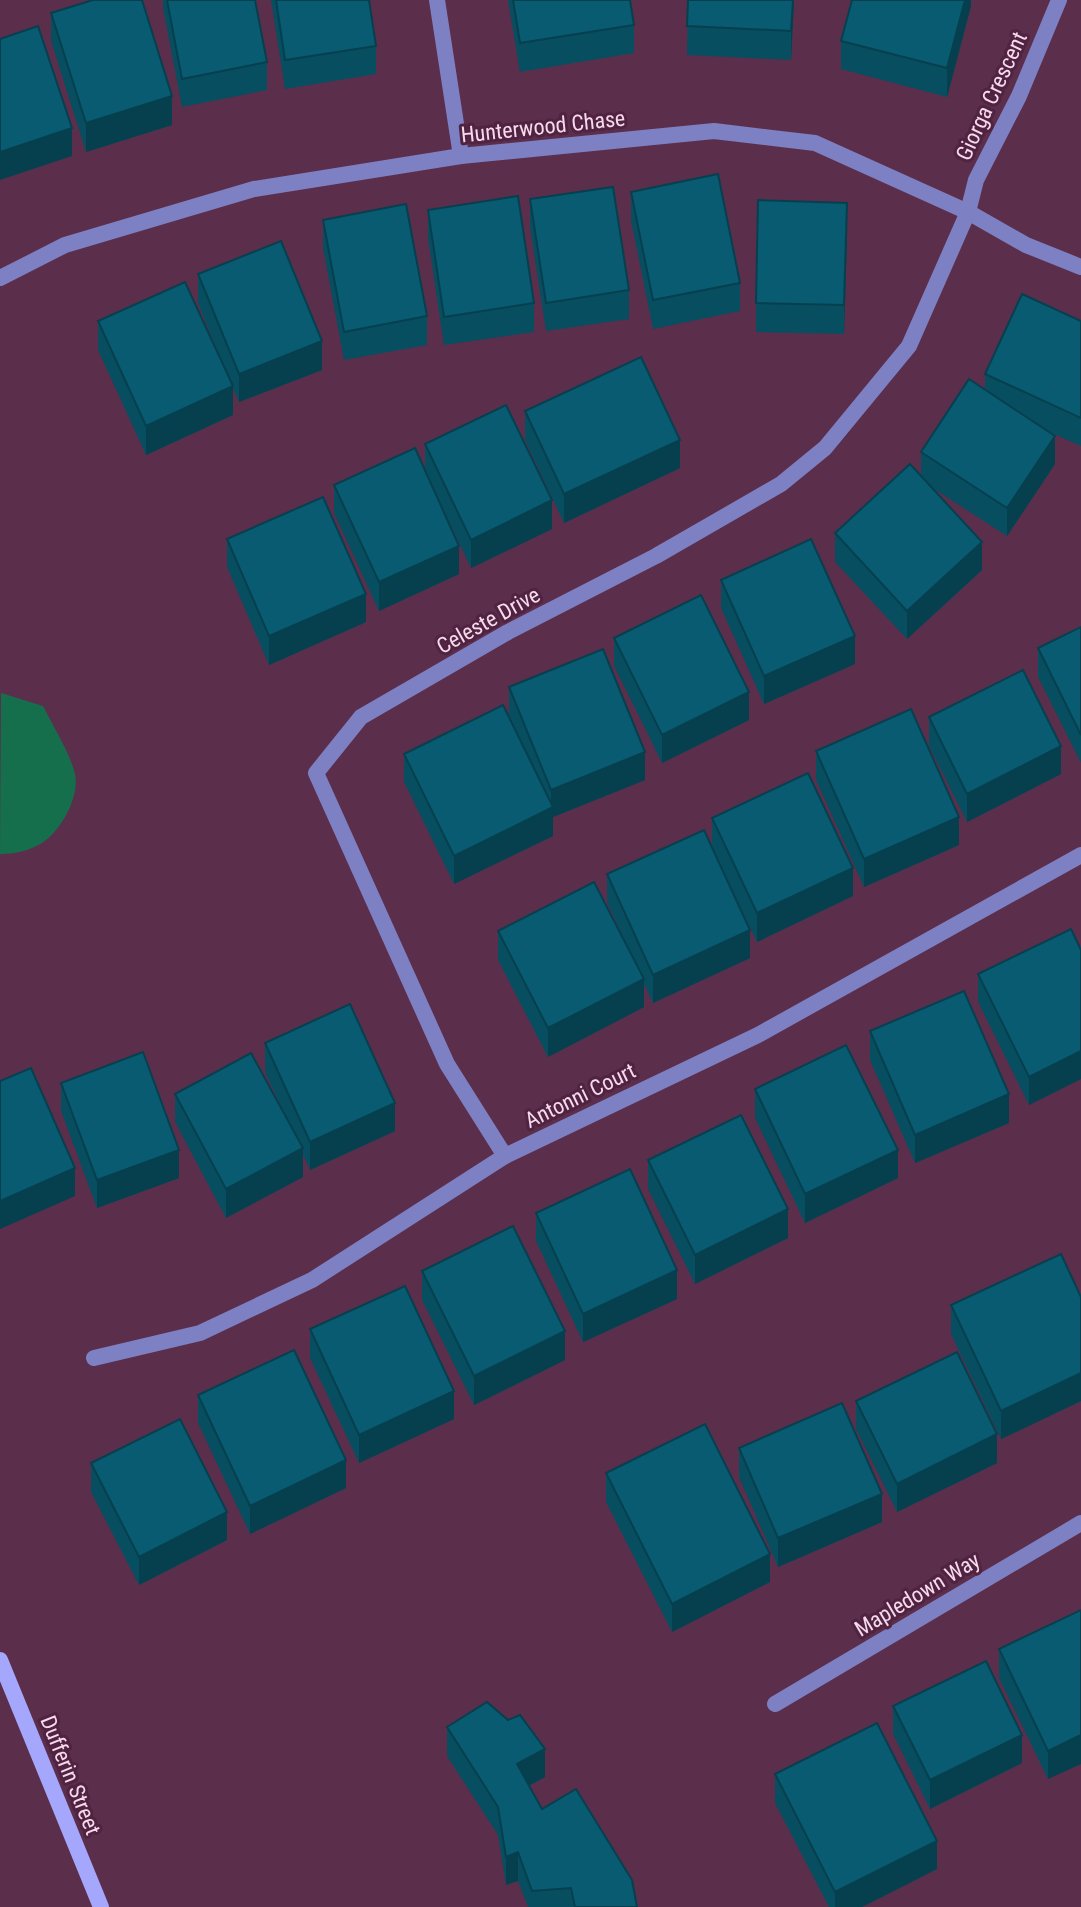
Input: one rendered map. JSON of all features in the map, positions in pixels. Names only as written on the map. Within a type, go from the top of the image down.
[{"type":"main road","name":"Dufferin Street","points":[[0,1660],[101,1907]]},
{"type":"street","points":[[437,0],[461,156]]},
{"type":"street","name":"Giorga Crescent","points":[[968,212],[976,180],[1019,96],[1059,0]]},
{"type":"street","name":"Hunterwood Chase","points":[[0,278],[65,245],[254,189],[461,156],[714,131],[815,143],[968,212],[1026,245],[1081,267]]},
{"type":"street","name":"Celeste Drive","points":[[505,1156],[447,1064],[316,773],[361,717],[508,632],[656,556],[781,484],[825,448],[909,346],[968,212]]},
{"type":"street","name":"Antonni Court","points":[[94,1358],[200,1333],[312,1280],[505,1156],[758,1035],[1081,855]]},
{"type":"street","name":"Mapledown Way","points":[[775,1704],[1081,1523]]},
{"type":"shaded area","points":[[1,693],[43,706],[69,757],[76,783],[68,812],[49,837],[27,850],[0,854]]},
{"type":"building","points":[[93,0],[142,0],[172,96],[86,123],[51,13]]},
{"type":"building","points":[[167,0],[255,0],[267,62],[182,79]]},
{"type":"building","points":[[276,0],[369,0],[376,46],[285,60]]},
{"type":"building","points":[[513,0],[630,0],[634,25],[520,43]]},
{"type":"building","points":[[688,0],[793,0],[791,31],[687,26]]},
{"type":"building","points":[[852,0],[965,0],[947,68],[841,41]]},
{"type":"building","points":[[38,26],[72,128],[0,152],[0,39]]},
{"type":"building","points":[[718,174],[740,283],[653,300],[631,192]]},
{"type":"building","points":[[613,187],[629,290],[546,303],[530,199]]},
{"type":"building","points":[[518,196],[534,303],[444,317],[428,210]]},
{"type":"building","points":[[758,200],[847,203],[844,305],[756,303]]},
{"type":"building","points":[[406,204],[427,316],[344,332],[323,220]]},
{"type":"building","points":[[281,241],[322,341],[239,374],[198,274]]},
{"type":"building","points":[[185,282],[233,386],[146,426],[98,321]]},
{"type":"building","points":[[1022,294],[1081,321],[1081,418],[985,374]]},
{"type":"building","points":[[641,357],[680,440],[564,494],[525,411]]},
{"type":"building","points":[[969,379],[1055,436],[1007,508],[921,452]]},
{"type":"building","points":[[506,405],[552,500],[471,540],[425,444]]},
{"type":"building","points":[[415,448],[459,546],[379,582],[334,485]]},
{"type":"building","points":[[910,464],[982,542],[907,611],[835,533]]},
{"type":"building","points":[[323,497],[366,594],[269,636],[227,539]]},
{"type":"building","points":[[811,539],[855,636],[764,676],[721,580]]},
{"type":"building","points":[[701,595],[749,692],[662,735],[614,638]]},
{"type":"building","points":[[1081,627],[1081,735],[1038,648]]},
{"type":"building","points":[[603,649],[645,752],[551,790],[509,687]]},
{"type":"building","points":[[1023,670],[1061,746],[967,794],[929,717]]},
{"type":"building","points":[[503,705],[553,807],[454,856],[404,754]]},
{"type":"building","points":[[911,709],[959,817],[864,859],[816,751]]},
{"type":"building","points":[[808,773],[853,868],[757,913],[712,818]]},
{"type":"building","points":[[704,830],[750,930],[653,975],[607,874]]},
{"type":"building","points":[[594,882],[644,979],[548,1028],[498,931]]},
{"type":"building","points":[[1071,929],[1081,950],[1081,1051],[1029,1077],[978,974]]},
{"type":"building","points":[[964,991],[1009,1094],[915,1135],[870,1031]]},
{"type":"building","points":[[350,1004],[395,1103],[310,1142],[265,1043]]},
{"type":"building","points":[[846,1045],[898,1150],[805,1194],[755,1089]]},
{"type":"building","points":[[143,1052],[179,1150],[97,1180],[61,1083]]},
{"type":"building","points":[[251,1053],[303,1148],[226,1189],[175,1094]]},
{"type":"building","points":[[31,1068],[75,1168],[0,1201],[0,1081]]},
{"type":"building","points":[[741,1115],[788,1209],[695,1255],[648,1160]]},
{"type":"building","points":[[630,1169],[677,1270],[583,1314],[536,1213]]},
{"type":"building","points":[[513,1226],[565,1331],[474,1376],[422,1271]]},
{"type":"building","points":[[1061,1254],[1081,1297],[1081,1373],[1001,1411],[951,1305]]},
{"type":"building","points":[[405,1286],[454,1391],[359,1435],[310,1329]]},
{"type":"building","points":[[294,1350],[346,1460],[250,1506],[198,1395]]},
{"type":"building","points":[[957,1352],[997,1434],[897,1484],[856,1401]]},
{"type":"building","points":[[842,1403],[882,1494],[778,1538],[739,1448]]},
{"type":"building","points":[[180,1419],[227,1512],[139,1557],[91,1463]]},
{"type":"building","points":[[705,1424],[770,1554],[672,1604],[606,1473]]},
{"type":"building","points":[[1081,1610],[1081,1735],[1048,1751],[999,1649]]},
{"type":"building","points":[[986,1661],[1022,1735],[930,1780],[893,1706]]},
{"type":"building","points":[[487,1702],[508,1720],[520,1715],[545,1749],[517,1764],[542,1809],[576,1789],[632,1880],[637,1907],[575,1907],[571,1888],[532,1891],[518,1852],[506,1857],[498,1807],[447,1727]]},
{"type":"building","points":[[877,1723],[937,1841],[835,1892],[775,1774]]}]
